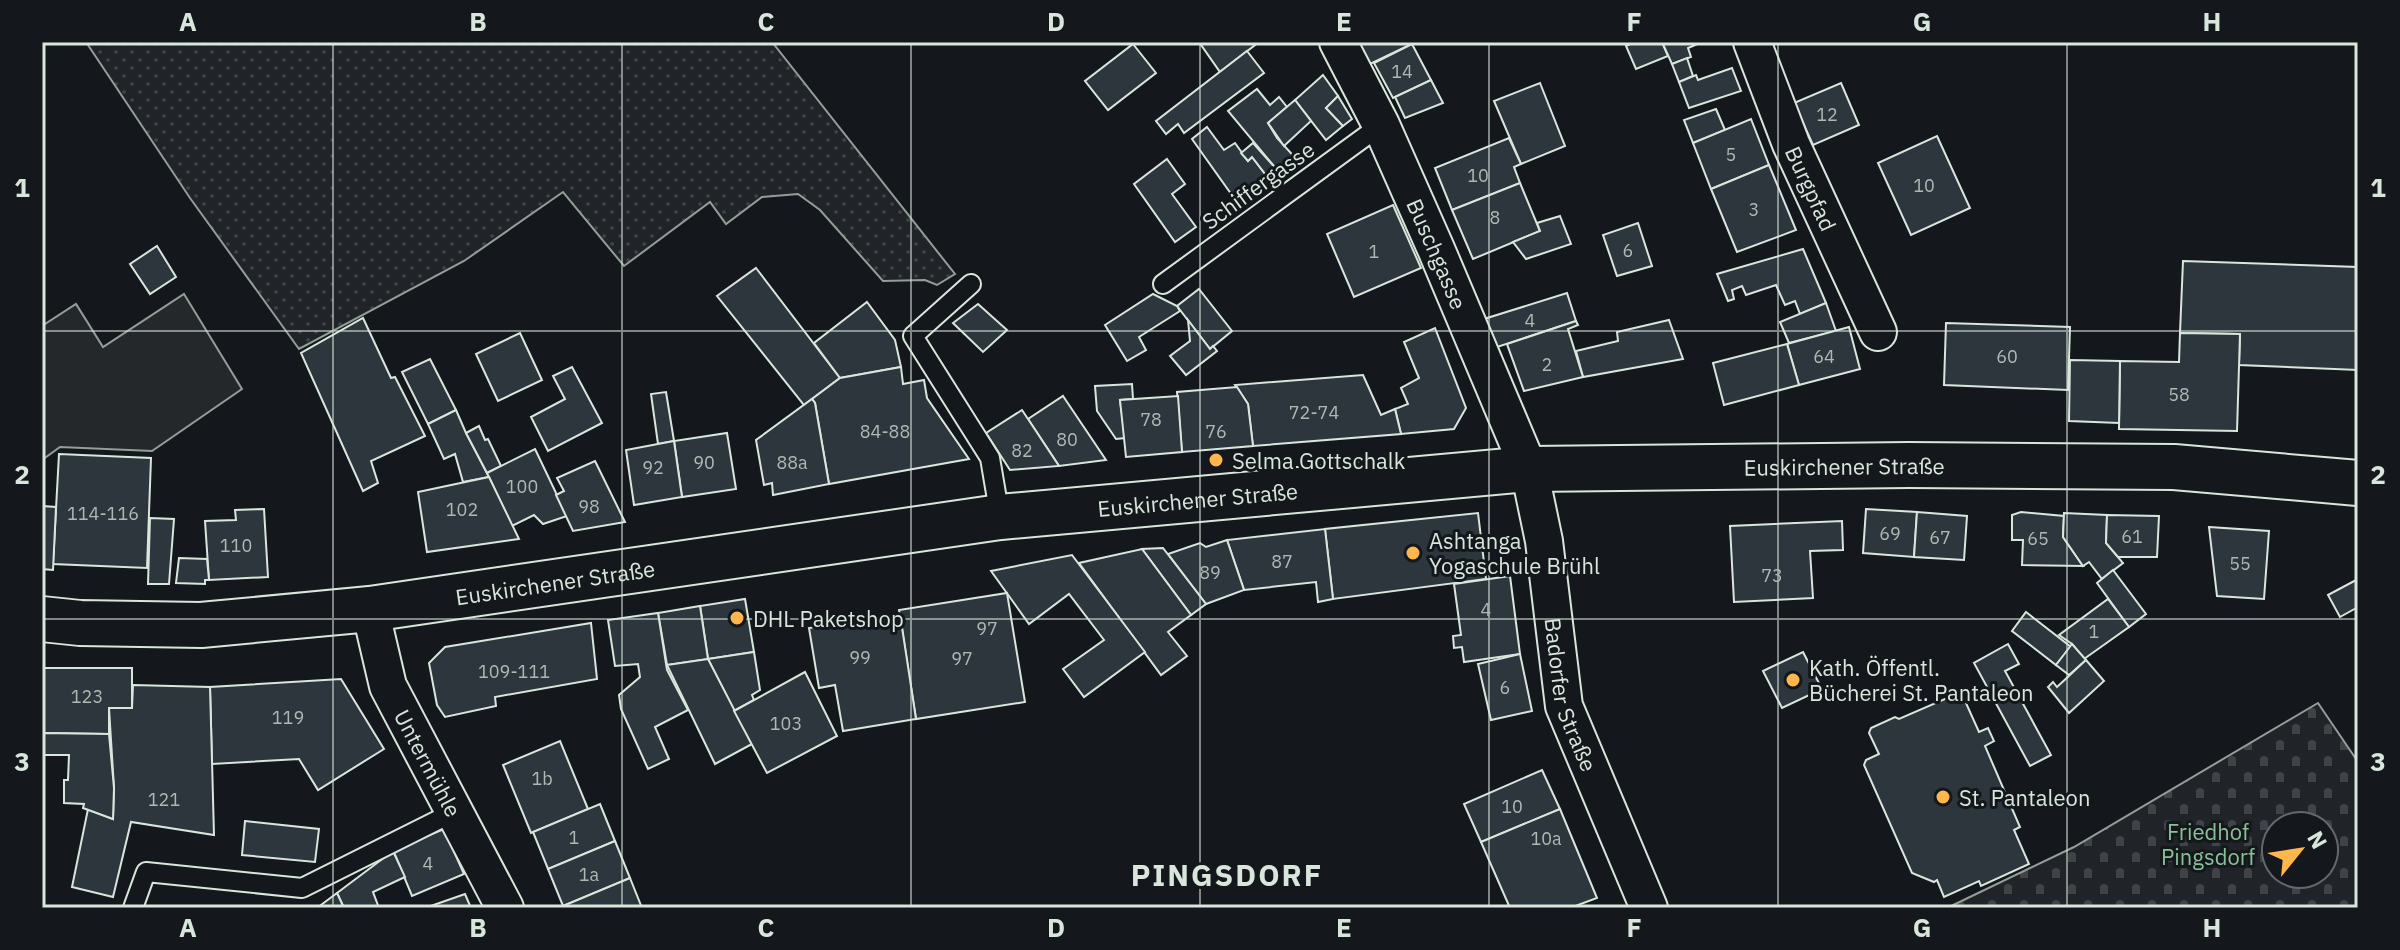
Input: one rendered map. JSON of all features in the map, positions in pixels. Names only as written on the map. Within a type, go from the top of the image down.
[{"type":"main road","name":"Euskirchener Straße","points":[[42,619],[80,623],[201,625],[370,609],[1000,517],[1529,469],[1909,465],[2174,467],[2358,483]]},
{"type":"street","name":"Buschgasse","points":[[1338,42],[1381,125],[1529,469]]},
{"type":"street","name":"Burgpfad","points":[[1752,42],[1791,144],[1878,332]]},
{"type":"street","name":"Badorfer Straße","points":[[1529,469],[1544,541],[1564,706],[1649,908]]},
{"type":"street","name":"Untermühle","points":[[370,609],[388,686],[505,908]]},
{"type":"lane","name":"Schiffergasse","points":[[1163,284],[1381,125]]},
{"type":"lane","points":[[971,284],[913,336],[990,458],[1000,517]]},
{"type":"lane","points":[[133,908],[146,872],[302,888],[454,812]]},
{"type":"green space","points":[[86,42],[772,42],[955,274],[937,285],[925,280],[883,281],[820,210],[798,194],[762,197],[726,224],[710,202],[624,266],[563,192],[464,261],[299,349],[190,198]]},
{"type":"green space","name":"Friedhof Pingsdorf","points":[[2318,703],[2358,762],[2358,908],[1947,908],[2074,847]]},
{"type":"shaded area","points":[[184,294],[242,389],[152,451],[60,447],[42,460],[42,326],[76,304],[103,347]]},
{"type":"building","points":[[1199,42],[1259,42],[1220,72]]},
{"type":"building","points":[[1416,42],[1370,64],[1359,44]]},
{"type":"building","points":[[1634,42],[1662,42],[1668,56],[1636,69],[1626,46]]},
{"type":"building","points":[[1662,42],[1702,42],[1688,48],[1691,57],[1672,64]]},
{"type":"building","points":[[1133,44],[1156,73],[1108,110],[1085,81]]},
{"type":"building","points":[[1412,44],[1431,80],[1393,98],[1374,63]]},
{"type":"building","points":[[1247,51],[1264,73],[1184,133],[1178,124],[1166,134],[1156,121]]},
{"type":"building","points":[[1687,58],[1693,76],[1679,82],[1672,64]]},
{"type":"building","points":[[1732,68],[1741,91],[1689,108],[1679,82],[1696,75],[1698,80]]},
{"type":"building","points":[[1323,75],[1338,96],[1326,108],[1343,126],[1326,140],[1295,100]]},
{"type":"building","points":[[1431,80],[1443,103],[1405,118],[1395,97]]},
{"type":"building","points":[[1540,83],[1565,146],[1521,164],[1494,101]]},
{"type":"building","points":[[1841,83],[1859,125],[1813,145],[1794,103]]},
{"type":"building","points":[[1257,89],[1270,105],[1279,97],[1287,107],[1268,123],[1300,163],[1283,177],[1228,111]]},
{"type":"building","points":[[1338,96],[1352,119],[1343,126],[1326,108]]},
{"type":"building","points":[[1295,100],[1311,121],[1284,146],[1268,123]]},
{"type":"building","points":[[1716,109],[1725,130],[1693,143],[1684,120]]},
{"type":"building","points":[[1751,119],[1769,165],[1711,189],[1693,143]]},
{"type":"building","points":[[1207,127],[1224,150],[1235,143],[1248,161],[1252,157],[1269,179],[1239,205],[1192,139]]},
{"type":"building","points":[[1937,136],[1970,208],[1911,235],[1878,163]]},
{"type":"building","points":[[1509,138],[1521,164],[1514,167],[1520,183],[1452,210],[1435,168]]},
{"type":"building","points":[[1253,143],[1278,171],[1269,179],[1252,157],[1248,161],[1241,153]]},
{"type":"building","points":[[1167,159],[1185,184],[1172,194],[1196,227],[1175,242],[1134,184]]},
{"type":"building","points":[[1769,165],[1796,230],[1737,252],[1711,189]]},
{"type":"building","points":[[1520,183],[1540,231],[1473,259],[1452,210]]},
{"type":"building","points":[[1393,205],[1421,268],[1354,297],[1327,234]]},
{"type":"building","points":[[1560,216],[1571,244],[1526,259],[1513,242],[1540,231],[1537,223]]},
{"type":"building","points":[[1638,223],[1652,266],[1617,276],[1603,235]]},
{"type":"building","points":[[157,246],[176,277],[150,294],[130,264]]},
{"type":"building","points":[[1803,249],[1826,303],[1800,314],[1795,301],[1785,305],[1776,285],[1746,295],[1742,286],[1732,290],[1734,299],[1728,301],[1717,274]]},
{"type":"building","points":[[2183,261],[2358,267],[2358,370],[2239,365],[2240,334],[2180,333]]},
{"type":"building","points":[[756,268],[840,378],[804,405],[717,296]]},
{"type":"building","points":[[1199,289],[1232,331],[1210,349],[1177,306]]},
{"type":"building","points":[[1567,293],[1576,321],[1494,348],[1484,319]]},
{"type":"building","points":[[1153,294],[1177,306],[1180,311],[1139,337],[1146,350],[1127,361],[1105,325]]},
{"type":"building","points":[[867,302],[895,340],[901,367],[840,378],[814,343]]},
{"type":"building","points":[[1826,303],[1836,331],[1789,343],[1780,322]]},
{"type":"building","points":[[978,304],[1007,330],[983,352],[953,323]]},
{"type":"building","points":[[363,318],[391,378],[395,377],[425,436],[371,461],[378,483],[363,491],[301,353]]},
{"type":"building","points":[[1188,320],[1210,349],[1213,346],[1217,351],[1186,375],[1170,356],[1190,341]]},
{"type":"building","points":[[1669,320],[1683,359],[1583,377],[1576,351],[1618,341],[1617,332]]},
{"type":"building","points":[[1576,321],[1578,325],[1568,329],[1583,377],[1524,391],[1507,344]]},
{"type":"building","points":[[1946,323],[2070,327],[2068,390],[1944,385]]},
{"type":"building","points":[[1849,327],[1860,369],[1799,385],[1787,344]]},
{"type":"building","points":[[1435,328],[1466,408],[1454,429],[1401,434],[1395,409],[1408,404],[1401,388],[1419,378],[1404,342]]},
{"type":"building","points":[[520,333],[542,380],[498,401],[476,354]]},
{"type":"building","points":[[2180,333],[2240,334],[2237,431],[2119,429],[2120,361],[2179,362]]},
{"type":"building","points":[[1787,344],[1799,385],[1724,405],[1713,363]]},
{"type":"building","points":[[430,359],[456,410],[428,424],[402,372]]},
{"type":"building","points":[[2070,360],[2120,361],[2119,423],[2069,421]]},
{"type":"building","points":[[572,367],[602,423],[548,451],[531,417],[565,399],[553,376]]},
{"type":"building","points":[[901,367],[903,384],[924,380],[927,398],[969,459],[829,484],[812,399],[840,378]]},
{"type":"building","points":[[1363,375],[1381,415],[1395,409],[1401,434],[1253,446],[1248,404],[1235,385]]},
{"type":"building","points":[[1132,384],[1133,399],[1120,400],[1125,438],[1116,439],[1097,411],[1095,386]]},
{"type":"building","points":[[1237,387],[1248,404],[1253,446],[1182,452],[1177,392]]},
{"type":"building","points":[[666,392],[674,441],[658,444],[651,394]]},
{"type":"building","points":[[1063,396],[1106,460],[1059,466],[1028,419]]},
{"type":"building","points":[[1178,396],[1182,452],[1126,457],[1120,400]]},
{"type":"building","points":[[812,399],[829,484],[773,495],[772,483],[764,485],[756,440]]},
{"type":"building","points":[[456,410],[489,477],[463,482],[455,454],[444,459],[428,424]]},
{"type":"building","points":[[1022,410],[1059,466],[1010,470],[986,433]]},
{"type":"building","points":[[479,426],[501,466],[487,473],[466,433]]},
{"type":"building","points":[[727,433],[736,489],[682,497],[674,441]]},
{"type":"building","points":[[674,441],[682,497],[634,505],[626,450]]},
{"type":"building","points":[[535,449],[567,516],[543,524],[534,515],[512,526],[487,473]]},
{"type":"building","points":[[59,454],[151,458],[147,568],[53,564]]},
{"type":"building","points":[[595,461],[625,522],[573,531],[556,495],[564,491],[557,478]]},
{"type":"building","points":[[489,477],[519,539],[427,552],[418,492]]},
{"type":"building","points":[[42,506],[56,507],[53,570],[42,569]]},
{"type":"building","points":[[264,509],[268,577],[209,580],[205,521],[236,520],[235,510]]},
{"type":"building","points":[[1866,509],[1917,512],[1914,557],[1863,553]]},
{"type":"building","points":[[1917,512],[1967,516],[1964,560],[1914,557]]},
{"type":"building","points":[[2021,512],[2064,516],[2063,537],[2083,566],[2022,565],[2023,540],[2012,540],[2012,515]]},
{"type":"building","points":[[1478,513],[1486,579],[1333,599],[1325,529]]},
{"type":"building","points":[[2064,513],[2107,515],[2106,543],[2123,563],[2102,579],[2089,562],[2083,566],[2063,537]]},
{"type":"building","points":[[2107,515],[2159,516],[2157,557],[2118,557],[2106,543]]},
{"type":"building","points":[[150,518],[174,519],[169,584],[148,584]]},
{"type":"building","points":[[1842,521],[1843,550],[1810,551],[1813,598],[1734,602],[1730,526]]},
{"type":"building","points":[[2209,527],[2269,531],[2264,599],[2217,596]]},
{"type":"building","points":[[1325,529],[1333,599],[1318,602],[1316,582],[1244,590],[1227,540]]},
{"type":"building","points":[[1227,540],[1244,590],[1206,604],[1168,554],[1200,543],[1206,547]]},
{"type":"building","points":[[1163,548],[1206,604],[1191,615],[1142,549]]},
{"type":"building","points":[[1142,549],[1191,615],[1168,632],[1187,656],[1161,675],[1079,563]]},
{"type":"building","points":[[1072,555],[1145,652],[1084,697],[1063,669],[1104,640],[1069,594],[1029,624],[991,571]]},
{"type":"building","points":[[179,558],[207,559],[209,580],[205,580],[205,584],[176,583]]},
{"type":"building","points":[[2113,570],[2146,614],[2129,627],[2097,583]]},
{"type":"building","points":[[1510,576],[1520,654],[1464,662],[1462,647],[1454,648],[1453,636],[1461,635],[1454,584]]},
{"type":"building","points":[[2358,579],[2358,607],[2340,617],[2328,595]]},
{"type":"building","points":[[1007,593],[1025,702],[916,719],[899,610]]},
{"type":"building","points":[[745,599],[754,652],[708,659],[700,606]]},
{"type":"building","points":[[2108,599],[2129,627],[2084,659],[2072,644],[2059,635]]},
{"type":"building","points":[[700,606],[708,659],[667,665],[658,613]]},
{"type":"building","points":[[2026,612],[2071,647],[2056,665],[2012,631]]},
{"type":"building","points":[[658,613],[667,670],[688,710],[655,727],[669,759],[648,769],[621,709],[619,695],[640,677],[638,664],[615,666],[608,620]]},
{"type":"building","points":[[900,614],[916,719],[843,731],[835,685],[819,688],[809,628]]},
{"type":"building","points":[[591,623],[597,679],[495,697],[496,706],[445,717],[437,705],[429,663],[445,647]]},
{"type":"building","points":[[2008,644],[2019,664],[2005,671],[2051,755],[2030,766],[1974,663]]},
{"type":"building","points":[[2072,644],[2086,660],[2069,675],[2056,665]]},
{"type":"building","points":[[754,652],[760,690],[752,695],[754,700],[734,711],[708,659]]},
{"type":"building","name":"Kath. Öffentl. Bücherei St. Pantaleon","points":[[1803,652],[1822,689],[1782,708],[1763,671]]},
{"type":"building","points":[[1520,654],[1532,711],[1491,720],[1478,664]]},
{"type":"building","points":[[708,659],[752,744],[715,764],[667,665]]},
{"type":"building","points":[[2086,660],[2104,681],[2069,713],[2048,687],[2053,682],[2057,687]]},
{"type":"building","points":[[42,668],[132,668],[132,708],[109,708],[109,734],[42,733]]},
{"type":"building","points":[[805,672],[837,736],[767,773],[734,711]]},
{"type":"building","points":[[341,679],[384,749],[318,790],[299,759],[212,764],[210,687]]},
{"type":"building","points":[[133,685],[210,687],[214,835],[131,822],[113,897],[72,887],[88,809],[113,819],[109,708],[132,708]]},
{"type":"building","name":"St. Pantaleon","points":[[1961,692],[1979,732],[1988,728],[1994,741],[1985,746],[2020,827],[2014,830],[2029,864],[1981,886],[1979,881],[1944,897],[1937,880],[1934,882],[1912,873],[1864,765],[1866,760],[1879,754],[1869,733],[1871,728]]},
{"type":"building","points":[[42,733],[109,734],[114,788],[113,819],[83,808],[84,804],[64,803],[69,755],[42,755]]},
{"type":"building","points":[[560,741],[588,809],[531,833],[503,765]]},
{"type":"building","points":[[1542,770],[1560,809],[1481,842],[1464,804]]},
{"type":"building","points":[[600,804],[615,841],[548,869],[533,832]]},
{"type":"building","points":[[1560,809],[1597,898],[1570,908],[1510,908],[1481,842]]},
{"type":"building","points":[[245,821],[319,829],[315,862],[242,855]]},
{"type":"building","points":[[444,829],[464,874],[412,896],[393,850]]},
{"type":"building","points":[[615,841],[630,878],[563,906],[548,869]]},
{"type":"building","points":[[393,851],[405,877],[373,892],[379,908],[344,908],[337,893]]},
{"type":"building","points":[[630,878],[642,908],[563,906]]},
{"type":"building","points":[[337,893],[344,908],[317,908]]},
{"type":"building","points":[[465,894],[471,908],[425,908]]},
{"type":"place","name":"Selma Gottschalk","points":[[1216,460]]},
{"type":"place","name":"Ashtanga Yogaschule Brühl","points":[[1413,553]]},
{"type":"place","name":"DHL Paketshop","points":[[737,618]]},
{"type":"place","name":"Kath. Öffentl. Bücherei St. Pantaleon","points":[[1793,680]]},
{"type":"place","name":"St. Pantaleon","points":[[1943,797]]},
{"type":"district","name":"PINGSDORF","points":[[1227,874]]}]
